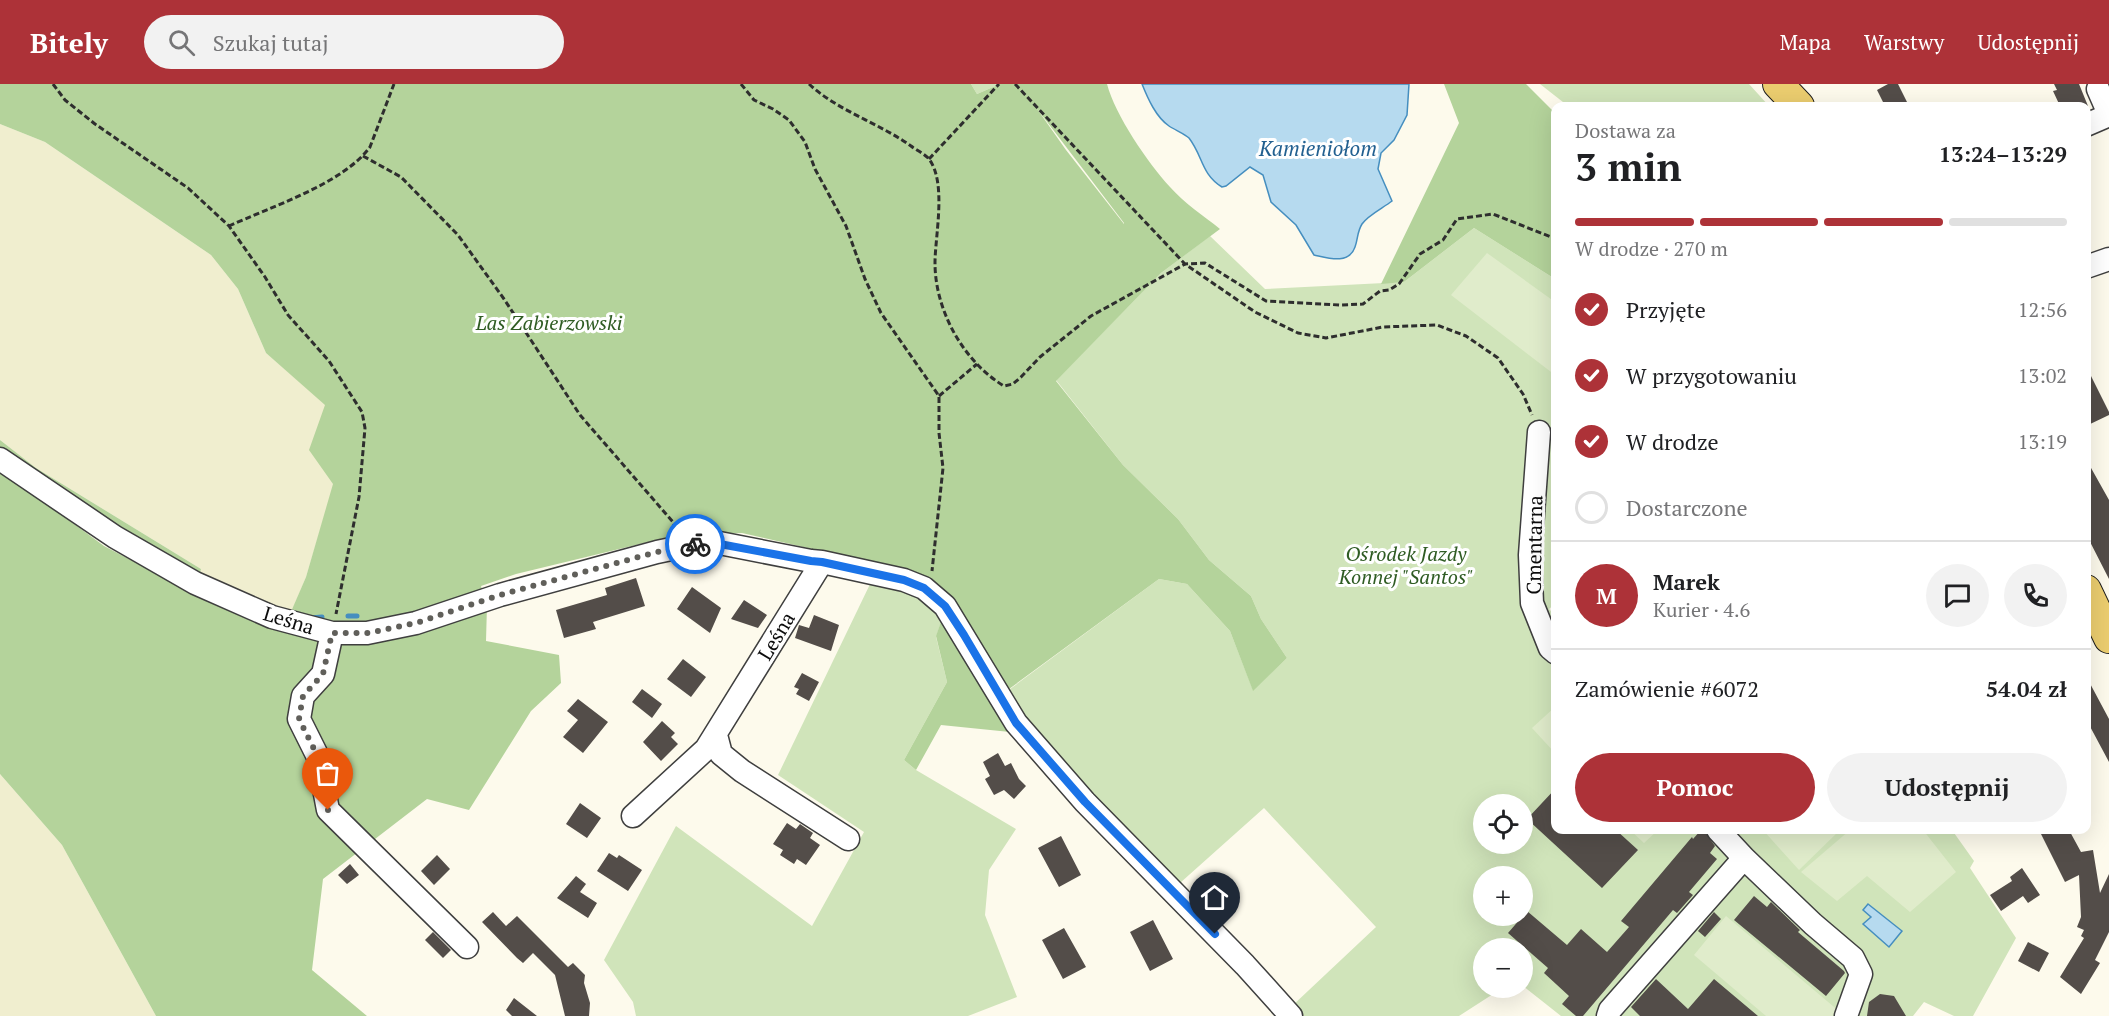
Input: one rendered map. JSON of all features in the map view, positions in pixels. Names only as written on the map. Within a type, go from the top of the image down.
[{"type":"main road","points":[[1778,84],[1795,102]]},
{"type":"main road","points":[[2091,600],[2109,638]]},
{"type":"street","points":[[2091,123],[2109,114],[2098,89]]},
{"type":"street","points":[[2091,265],[2109,259]]},
{"type":"street","name":"Cmentarna","points":[[1539,432],[1530,555],[1532,603],[1551,649]]},
{"type":"street","name":"Leśna","points":[[0,459],[115,537],[195,583],[272,617],[332,633],[368,633],[416,623],[500,595],[709,542],[822,562],[904,580],[924,588],[945,606],[1016,723],[1085,802],[1291,1016]]},
{"type":"street","name":"Leśna","points":[[633,816],[706,749],[822,562]]},
{"type":"street","points":[[332,633],[323,674],[303,696],[299,719],[318,757],[328,810],[467,947]]},
{"type":"street","points":[[716,735],[721,754],[728,760],[848,839]]},
{"type":"street","points":[[1722,834],[1813,924],[1853,958],[1861,974],[1846,1016]]},
{"type":"street","points":[[1608,1016],[1610,1010],[1744,858]]},
{"type":"path","points":[[53,84],[65,100],[95,124],[188,188],[229,226],[265,277],[288,315],[329,361],[362,412],[365,428],[359,497],[332,633]]},
{"type":"path","points":[[229,226],[331,181],[363,156],[370,147],[394,84]]},
{"type":"path","points":[[741,84],[754,100],[789,120],[805,142],[815,169],[846,226],[865,279],[881,313],[939,396],[939,432],[943,468],[930,593]]},
{"type":"path","points":[[809,84],[822,97],[897,136],[929,159],[938,181],[939,223],[935,264],[941,304],[957,338],[977,364],[992,379],[1004,386],[1013,384],[1040,357],[1091,316],[1185,264],[1205,263],[1266,301],[1363,304],[1380,291],[1389,290],[1399,284],[1420,254],[1443,240],[1457,219],[1493,214],[1551,237]]},
{"type":"path","points":[[929,159],[999,84]]},
{"type":"path","points":[[1015,84],[1185,264],[1255,312],[1298,333],[1326,338],[1383,327],[1437,325],[1466,336],[1498,358],[1523,394],[1539,432]]},
{"type":"path","points":[[363,156],[401,177],[458,235],[504,299],[580,415],[673,522],[684,547]]},
{"type":"path","points":[[939,396],[977,364]]},
{"type":"shaded area","points":[[0,124],[45,142],[211,255],[238,289],[266,353],[326,405],[310,450],[334,484],[306,577],[291,613],[198,581],[201,569],[36,468],[0,440]]},
{"type":"shaded area","points":[[0,774],[62,845],[156,1016],[0,1016]]},
{"type":"green space","name":"Las Zabierzowski","points":[[0,84],[971,84],[977,94],[1000,84],[1107,84],[1117,110],[1152,165],[1181,198],[1220,229],[1161,273],[1056,381],[1123,465],[1178,519],[1209,560],[1251,596],[1261,619],[1287,658],[1253,691],[1230,631],[1187,584],[1159,579],[994,700],[1010,732],[941,725],[916,770],[904,760],[947,682],[936,636],[944,613],[877,564],[742,533],[673,536],[516,574],[481,586],[487,605],[486,641],[559,655],[561,683],[531,711],[469,810],[427,799],[323,879],[312,970],[367,1016],[156,1016],[62,845],[0,774],[0,469],[104,546],[171,581],[284,628],[306,577],[333,484],[309,450],[325,405],[266,353],[238,289],[211,255],[45,142],[0,124]],"holes":[[[1035,106],[1124,223],[1066,150]]]},
{"type":"green space","points":[[971,84],[1000,84],[977,94]]},
{"type":"green space","points":[[1444,84],[1526,84],[1551,109],[1551,276],[1474,228],[1404,282],[1381,284],[1459,123]]},
{"type":"green space","points":[[1540,84],[1749,84],[1765,102],[1563,102]]},
{"type":"green space","name":"Ośrodek Jazdy Konnej \"Santos\"","points":[[1474,228],[1551,276],[1551,607],[1549,609],[1551,611],[1551,834],[1955,834],[1974,861],[1970,868],[2016,938],[1973,1016],[1954,1016],[1924,1002],[1913,1016],[1561,1016],[1533,994],[1533,938],[1473,938],[1473,998],[1487,998],[1459,1016],[1301,1016],[1292,1006],[1376,927],[1264,808],[1180,883],[1047,748],[1006,692],[1159,579],[1187,584],[1230,631],[1253,690],[1287,658],[1261,619],[1251,596],[1209,560],[1178,519],[1123,465],[1056,380],[1161,273],[1210,236],[1265,289],[1404,282]]},
{"type":"green space","points":[[1487,253],[1551,299],[1551,372],[1451,295]]},
{"type":"green space","points":[[0,440],[36,468],[201,569],[198,581],[0,455]]},
{"type":"green space","points":[[872,580],[917,592],[944,613],[936,637],[947,682],[904,760],[916,770],[1016,829],[989,870],[985,915],[1017,997],[968,1016],[636,1016],[633,1002],[604,960],[676,826],[812,926],[864,832],[778,775]]},
{"type":"green space","points":[[1551,711],[1551,749],[1532,728]]},
{"type":"green space","points":[[1634,834],[1654,834],[1644,843]]},
{"type":"green space","points":[[1767,834],[1836,834],[1799,870]]},
{"type":"green space","points":[[1845,834],[1926,834],[1956,872],[1910,912],[1867,876],[1837,901],[1801,872]]},
{"type":"green space","points":[[1726,916],[1840,1012],[1836,1016],[1766,1016],[1694,955]]},
{"type":"water","name":"Kamieniołom","points":[[1142,84],[1409,84],[1407,115],[1394,140],[1381,153],[1378,169],[1392,201],[1362,224],[1355,247],[1348,256],[1338,259],[1314,255],[1296,225],[1271,202],[1263,175],[1250,167],[1226,186],[1222,187],[1215,182],[1206,171],[1189,138],[1169,126],[1156,113]]},
{"type":"water","points":[[1868,904],[1902,931],[1889,947],[1863,924],[1871,917],[1863,910]]},
{"type":"building","points":[[1888,84],[1898,84],[1907,102],[1883,102],[1877,90]]},
{"type":"building","points":[[2054,84],[2079,84],[2086,102],[2058,102],[2053,91],[2057,90]]},
{"type":"building","points":[[2091,376],[2109,412],[2109,415],[2091,424]]},
{"type":"building","points":[[2091,468],[2109,500],[2109,579],[2091,544]]},
{"type":"building","points":[[636,578],[645,606],[593,622],[596,629],[564,638],[556,610],[607,595],[605,588]]},
{"type":"building","points":[[692,587],[721,608],[710,633],[677,609]]},
{"type":"building","points":[[744,600],[767,615],[758,628],[731,619]]},
{"type":"building","points":[[814,615],[839,625],[831,651],[795,638],[799,625],[809,628]]},
{"type":"building","points":[[683,659],[706,677],[691,697],[667,679]]},
{"type":"building","points":[[802,673],[819,682],[809,701],[796,694],[799,689],[794,687]]},
{"type":"building","points":[[2091,685],[2109,719],[2109,762],[2091,728]]},
{"type":"building","points":[[642,689],[662,704],[652,718],[632,702]]},
{"type":"building","points":[[578,699],[608,722],[583,753],[563,737],[578,720],[567,711]]},
{"type":"building","points":[[662,721],[675,733],[671,737],[678,744],[661,761],[643,742]]},
{"type":"building","points":[[998,753],[1005,766],[1011,763],[1019,779],[1026,786],[1014,799],[1004,790],[994,795],[985,779],[990,776],[983,762]]},
{"type":"building","points":[[1551,793],[1551,834],[1620,834],[1638,850],[1602,888],[1533,825],[1533,813]]},
{"type":"building","points":[[580,803],[601,818],[587,838],[566,824]]},
{"type":"building","points":[[787,823],[796,829],[800,824],[813,833],[810,838],[820,845],[806,865],[797,859],[794,864],[780,855],[783,850],[773,844]]},
{"type":"building","points":[[1697,834],[1706,834],[1715,846],[1710,853],[1717,859],[1689,892],[1693,895],[1677,913],[1673,910],[1583,1016],[1576,1016],[1562,1004],[1569,996],[1544,973],[1548,968],[1533,955],[1533,938],[1514,938],[1508,933],[1514,926],[1533,926],[1533,916],[1567,945],[1581,929],[1607,952],[1629,927],[1621,921],[1692,837],[1693,839]]},
{"type":"building","points":[[2041,834],[2071,834],[2081,852],[2093,850],[2100,893],[2109,874],[2109,932],[2095,960],[2100,963],[2081,994],[2060,977],[2084,938],[2081,936],[2084,930],[2077,927],[2081,917],[2079,875],[2065,882]]},
{"type":"building","points":[[1061,836],[1081,875],[1059,887],[1038,848]]},
{"type":"building","points":[[609,853],[617,858],[619,855],[642,870],[628,891],[597,871]]},
{"type":"building","points":[[437,855],[450,869],[434,885],[421,871]]},
{"type":"building","points":[[350,864],[359,875],[347,884],[338,875]]},
{"type":"building","points":[[2022,868],[2040,895],[2028,903],[2023,896],[2001,911],[1990,895],[2012,881],[2010,877]]},
{"type":"building","points":[[576,876],[586,884],[580,892],[597,903],[588,918],[557,898]]},
{"type":"building","points":[[1754,896],[1767,907],[1771,902],[1800,930],[1798,932],[1844,971],[1845,973],[1826,996],[1734,920]]},
{"type":"building","points":[[493,912],[506,926],[517,916],[568,967],[573,963],[585,975],[584,983],[590,1003],[589,1016],[565,1016],[555,975],[533,953],[523,963],[517,958],[482,922]]},
{"type":"building","points":[[1714,912],[1721,919],[1705,937],[1698,931]]},
{"type":"building","points":[[1153,920],[1173,959],[1150,971],[1130,932]]},
{"type":"building","points":[[1064,928],[1086,967],[1063,979],[1042,940]]},
{"type":"building","points":[[433,932],[451,950],[443,958],[425,940]]},
{"type":"building","points":[[2028,942],[2049,953],[2039,972],[2018,961]]},
{"type":"building","points":[[1656,979],[1688,1009],[1714,979],[1758,1016],[1640,1016],[1631,1007]]},
{"type":"building","points":[[1880,994],[1894,996],[1906,1016],[1867,1016],[1869,1002]]},
{"type":"building","points":[[514,998],[537,1016],[512,1016],[506,1010]]},
{"type":"waterway","points":[[348,616],[357,616]]},
{"type":"waterway","points":[[310,618],[322,617]]},
{"type":"way so far","points":[[328,810],[318,757],[299,719],[303,696],[323,674],[332,633],[368,633],[416,623],[500,595],[657,552],[695,544]]},
{"type":"route","points":[[695,544],[709,542],[750,548],[904,580],[924,588],[945,606],[1016,723],[1085,802],[1215,934]]}]
